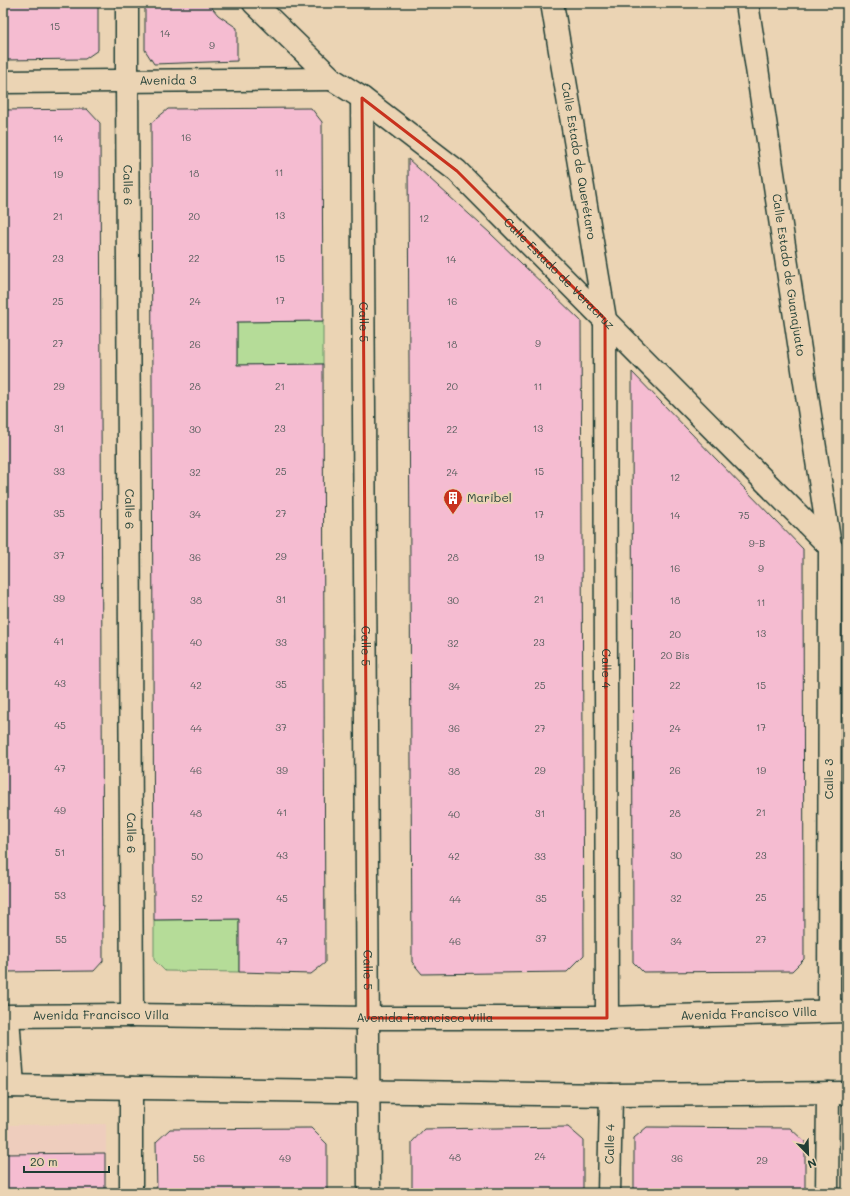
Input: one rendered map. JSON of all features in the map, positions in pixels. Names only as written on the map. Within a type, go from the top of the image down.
[{"type":"street","name":"Calle 6","points":[[128,3],[127,81],[132,1015]]},
{"type":"street","name":"Calle Estado de Veracruz","points":[[254,3],[332,79],[362,98],[457,171],[847,564]]},
{"type":"street","name":"Calle Estado de Querétaro","points":[[552,3],[605,319]]},
{"type":"street","name":"Calle Estado de Guanajuato","points":[[746,3],[830,546]]},
{"type":"street","name":"Avenida 3","points":[[3,82],[332,79]]},
{"type":"street","name":"Calle 5","points":[[362,98],[368,1193]]},
{"type":"street","name":"Calle 4","points":[[605,319],[607,1018]]},
{"type":"street","name":"Calle 3","points":[[830,546],[838,1011]]},
{"type":"street","name":"Avenida Francisco Villa","points":[[6,1017],[132,1015],[368,1018],[607,1018],[838,1011]]},
{"type":"street","points":[[6,1017],[8,1086],[611,1096],[838,1093],[827,1193]]},
{"type":"street","points":[[131,1088],[131,1193]]},
{"type":"street","name":"Calle 4","points":[[609,1193],[611,1096]]},
{"type":"highlighted area","points":[[362,98],[457,171],[605,319],[607,1018],[368,1018]]},
{"type":"shaded area","points":[[106,1124],[106,1193],[3,1193],[3,1125]]},
{"type":"green space","points":[[323,321],[323,364],[237,365],[237,322]]},
{"type":"green space","points":[[239,919],[239,972],[165,971],[154,960],[154,920]]},
{"type":"building","points":[[3,3],[98,3],[98,50],[85,59],[3,60]]},
{"type":"building","points":[[145,3],[208,3],[218,15],[237,28],[237,61],[154,64],[145,50]]},
{"type":"building","points":[[311,108],[322,122],[323,321],[237,322],[237,365],[323,364],[325,963],[311,974],[239,972],[239,919],[154,920],[151,123],[168,109]]},
{"type":"building","points":[[87,109],[100,123],[103,961],[94,971],[3,972],[3,110]]},
{"type":"building","points":[[408,159],[490,233],[581,321],[584,955],[567,972],[422,974],[412,962]]},
{"type":"building","points":[[632,372],[803,549],[804,959],[792,971],[643,972],[633,962]]},
{"type":"building","points":[[568,1127],[583,1140],[583,1193],[412,1193],[412,1142],[424,1129]]},
{"type":"building","points":[[647,1127],[790,1128],[805,1142],[805,1193],[634,1193],[634,1138]]},
{"type":"building","points":[[311,1128],[327,1144],[327,1193],[157,1193],[156,1142],[170,1129]]},
{"type":"building","points":[[105,1153],[105,1193],[3,1193],[3,1154]]},
{"type":"place","name":"Maribel","points":[[453,515]]}]
